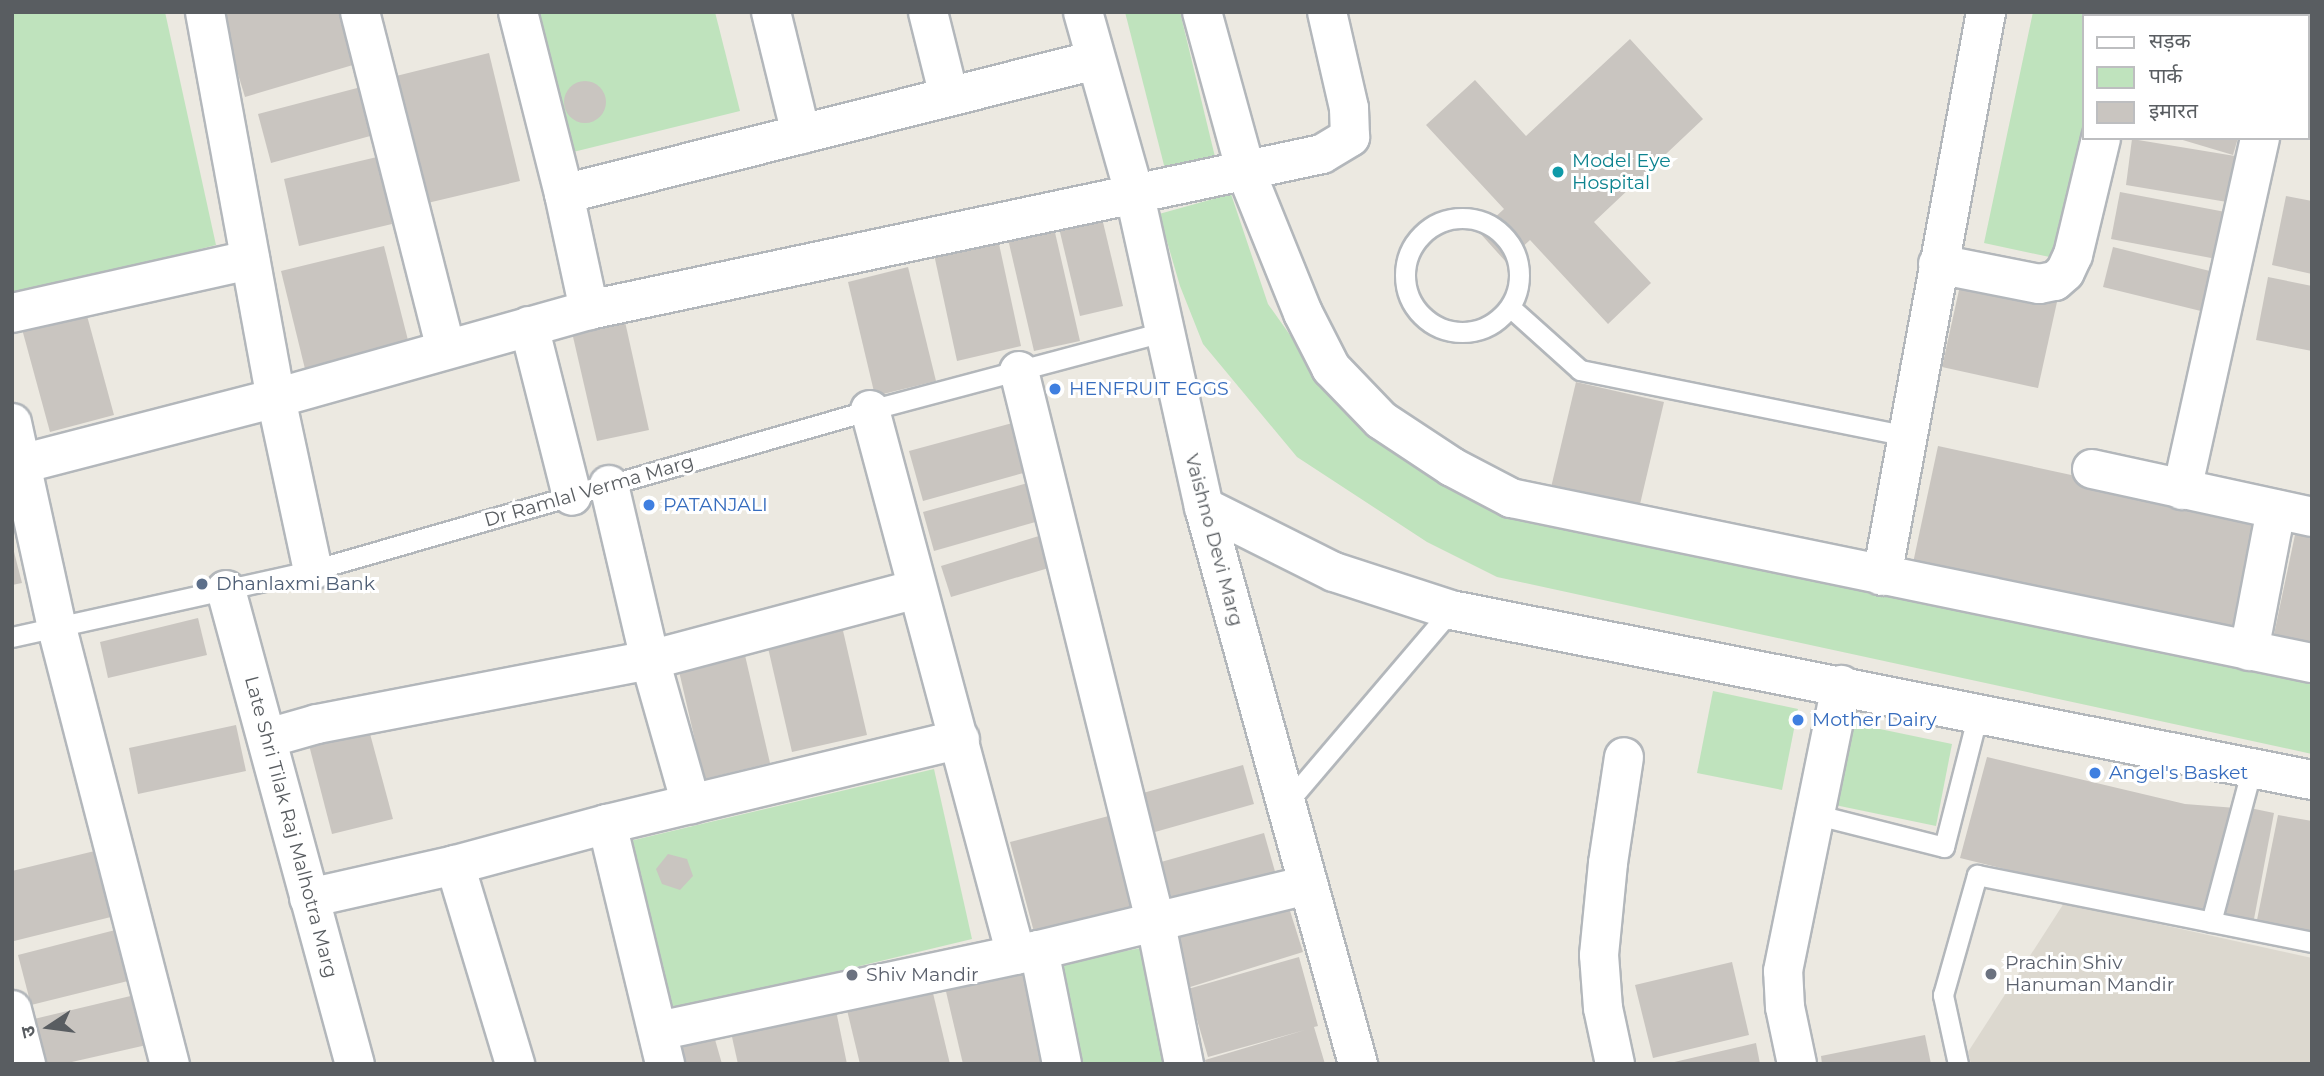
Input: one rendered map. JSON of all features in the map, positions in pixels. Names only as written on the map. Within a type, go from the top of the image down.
[{"type":"street","points":[[205,12],[276,398],[313,570]]},
{"type":"street","points":[[360,12],[446,349]]},
{"type":"street","points":[[518,12],[564,194],[589,310]]},
{"type":"street","points":[[771,12],[801,134]]},
{"type":"street","points":[[928,12],[949,96]]},
{"type":"street","name":"Vaishno Devi Marg","points":[[1083,12],[1135,196],[1163,332],[1204,507],[1358,1064]]},
{"type":"street","points":[[1202,12],[1246,172],[1303,313],[1331,368],[1381,420],[1452,467],[1511,498],[2312,663]]},
{"type":"street","points":[[21,464],[276,398],[589,310],[1135,196],[1322,154],[1350,137],[1349,108],[1327,12]]},
{"type":"street","points":[[1882,576],[1986,12]]},
{"type":"street","points":[[564,194],[1095,60]]},
{"type":"street","points":[[1938,264],[2039,284],[2055,281],[2065,272],[2073,255],[2101,140]]},
{"type":"street","points":[[2182,490],[2260,140]]},
{"type":"street","points":[[12,313],[250,260]]},
{"type":"street","points":[[529,326],[572,496]]},
{"type":"street","points":[[1019,371],[1156,923],[1184,1064]]},
{"type":"street","points":[[870,410],[916,589],[960,739],[1062,1064]]},
{"type":"street","points":[[12,423],[57,628],[170,1064]]},
{"type":"street","points":[[2092,469],[2294,513],[2249,651]]},
{"type":"street","points":[[609,485],[650,660],[691,804]]},
{"type":"street","points":[[1204,507],[1334,572],[1451,610],[2312,780]]},
{"type":"street","points":[[268,738],[317,724],[650,660],[916,589]]},
{"type":"street","name":"Late Shri Tilak Raj Malhotra Marg","points":[[226,590],[355,1064]]},
{"type":"street","points":[[1797,1064],[1785,1007],[1783,971],[1841,685]]},
{"type":"street","points":[[309,898],[455,865],[607,824],[960,739]]},
{"type":"street","points":[[1615,1064],[1603,1008],[1599,955],[1608,863],[1624,757]]},
{"type":"street","points":[[607,824],[661,1048],[1028,952],[1308,885]]},
{"type":"street","points":[[455,865],[515,1064]]},
{"type":"street","points":[[12,1010],[26,1064]]},
{"type":"lane","points":[[1469,217],[1495,227],[1514,249],[1520,286],[1511,308],[1499,321],[1467,334],[1436,328],[1413,306],[1404,275],[1412,245],[1438,222],[1469,217]]},
{"type":"lane","points":[[1511,308],[1580,370],[1907,436]]},
{"type":"lane","name":"Dr Ramlal Verma Marg","points":[[12,637],[313,570],[870,410],[1163,332]]},
{"type":"lane","points":[[1286,804],[1451,610]]},
{"type":"lane","points":[[1814,814],[1944,847],[1978,714]]},
{"type":"lane","points":[[2211,922],[2252,768]]},
{"type":"lane","points":[[1958,1064],[1943,995],[1977,875],[2312,942]]},
{"type":"shaded area","points":[[2064,903],[2312,958],[2312,1064],[1971,1064],[1968,1052]]},
{"type":"green space","points":[[12,12],[165,12],[216,245],[12,297]]},
{"type":"green space","points":[[530,12],[715,12],[740,111],[565,154]]},
{"type":"green space","points":[[1125,12],[1180,12],[1216,161],[1166,173]]},
{"type":"green space","points":[[2033,12],[2112,12],[2082,14],[2084,140],[2059,259],[1984,243]]},
{"type":"green space","points":[[1231,194],[1268,304],[1319,376],[1521,519],[2312,682],[2312,754],[1497,577],[1427,542],[1297,457],[1203,344],[1180,286],[1159,214]]},
{"type":"green space","points":[[1713,691],[1798,709],[1782,790],[1697,773]]},
{"type":"green space","points":[[1851,723],[1952,744],[1936,826],[1835,805]]},
{"type":"green space","points":[[934,769],[972,939],[672,1011],[630,841]]},
{"type":"green space","points":[[1147,947],[1168,1064],[1078,1064],[1060,963]]},
{"type":"building","points":[[219,12],[348,12],[363,62],[245,97]]},
{"type":"building","points":[[2148,12],[2264,12],[2264,14]]},
{"type":"building","name":"Model Eye Hospital","points":[[1630,39],[1703,119],[1594,222],[1651,283],[1608,324],[1530,240],[1506,262],[1479,232],[1504,209],[1426,125],[1475,80],[1526,136]]},
{"type":"building","points":[[489,53],[520,181],[419,205],[388,78]]},
{"type":"building","points":[[585,81],[600,87],[606,102],[600,117],[585,123],[570,117],[564,102],[570,87]]},
{"type":"building","points":[[361,87],[374,135],[271,163],[258,114]]},
{"type":"building","points":[[2132,140],[2241,157],[2233,203],[2126,185]]},
{"type":"building","points":[[2183,140],[2237,140],[2233,155]]},
{"type":"building","points":[[377,157],[392,224],[299,246],[284,179]]},
{"type":"building","points":[[2120,192],[2236,214],[2227,261],[2111,239]]},
{"type":"building","points":[[2286,196],[2312,201],[2312,274],[2272,265]]},
{"type":"building","points":[[1102,218],[1123,306],[1080,316],[1059,228]]},
{"type":"building","points":[[1054,228],[1080,341],[1034,351],[1008,239]]},
{"type":"building","points":[[996,230],[1021,346],[957,361],[932,245]]},
{"type":"building","points":[[384,246],[410,348],[306,373],[281,271]]},
{"type":"building","points":[[2113,247],[2222,274],[2213,314],[2103,287]]},
{"type":"building","points":[[908,267],[936,381],[875,396],[848,282]]},
{"type":"building","points":[[2268,277],[2312,286],[2312,351],[2256,340]]},
{"type":"building","points":[[1961,281],[2057,302],[2038,388],[1942,367]]},
{"type":"building","points":[[86,312],[114,415],[50,432],[22,329]]},
{"type":"building","points":[[624,317],[649,430],[597,441],[571,328]]},
{"type":"building","points":[[1576,382],[1664,402],[1637,517],[1549,496]]},
{"type":"building","points":[[1020,421],[1034,470],[923,501],[909,451]]},
{"type":"building","points":[[1938,446],[2265,517],[2240,635],[1913,563]]},
{"type":"building","points":[[1035,481],[1046,519],[934,551],[923,512]]},
{"type":"building","points":[[2296,530],[2312,535],[2312,649],[2273,639]]},
{"type":"building","points":[[1052,532],[1062,564],[951,597],[941,566]]},
{"type":"building","points":[[12,544],[22,583],[12,585]]},
{"type":"building","points":[[198,618],[207,655],[108,678],[100,642]]},
{"type":"building","points":[[841,622],[867,735],[792,752],[766,639]]},
{"type":"building","points":[[744,651],[770,763],[704,779],[678,667]]},
{"type":"building","points":[[236,725],[246,771],[138,794],[129,748]]},
{"type":"building","points":[[369,730],[393,819],[332,834],[309,745]]},
{"type":"building","points":[[1987,757],[2185,804],[2236,808],[2209,913],[2105,894],[1960,858]]},
{"type":"building","points":[[1243,765],[1254,804],[1155,832],[1143,793]]},
{"type":"building","points":[[2245,807],[2274,813],[2254,919],[2221,913]]},
{"type":"building","points":[[1120,813],[1144,903],[1034,932],[1010,842]]},
{"type":"building","points":[[2278,815],[2312,821],[2312,931],[2257,920]]},
{"type":"building","points":[[1264,833],[1276,875],[1173,903],[1161,862]]},
{"type":"building","points":[[103,849],[119,915],[14,941],[12,871]]},
{"type":"building","points":[[668,854],[687,859],[693,876],[680,890],[662,884],[656,869]]},
{"type":"building","points":[[1285,895],[1303,952],[1187,988],[1170,931]]},
{"type":"building","points":[[123,928],[136,979],[31,1005],[18,955]]},
{"type":"building","points":[[1299,957],[1318,1026],[1314,1027],[1325,1064],[1206,1064],[1205,1060],[1305,1030],[1208,1057],[1188,989]]},
{"type":"building","points":[[1732,962],[1749,1035],[1653,1058],[1635,985]]},
{"type":"building","points":[[1029,964],[1051,1064],[963,1064],[944,983]]},
{"type":"building","points":[[932,989],[950,1064],[860,1064],[847,1010]]},
{"type":"building","points":[[139,994],[151,1044],[63,1064],[44,1064],[34,1019]]},
{"type":"building","points":[[833,996],[847,1064],[738,1064],[728,1019]]},
{"type":"building","points":[[712,1029],[722,1064],[675,1064],[669,1042]]},
{"type":"building","points":[[1925,1035],[1931,1064],[1822,1064],[1821,1056]]},
{"type":"building","points":[[1756,1043],[1760,1064],[1670,1064],[1670,1063]]},
{"type":"place","name":"Model Eye Hospital","points":[[1558,172]]},
{"type":"place","name":"HENFRUIT EGGS","points":[[1055,389]]},
{"type":"place","name":"PATANJALI","points":[[649,505]]},
{"type":"place","name":"Dhanlaxmi Bank","points":[[202,584]]},
{"type":"place","name":"Mother Dairy","points":[[1798,720]]},
{"type":"place","name":"Angel's Basket","points":[[2095,773]]},
{"type":"place","name":"Prachin Shiv Hanuman Mandir","points":[[1991,974]]},
{"type":"place","name":"Shiv Mandir","points":[[852,975]]}]
